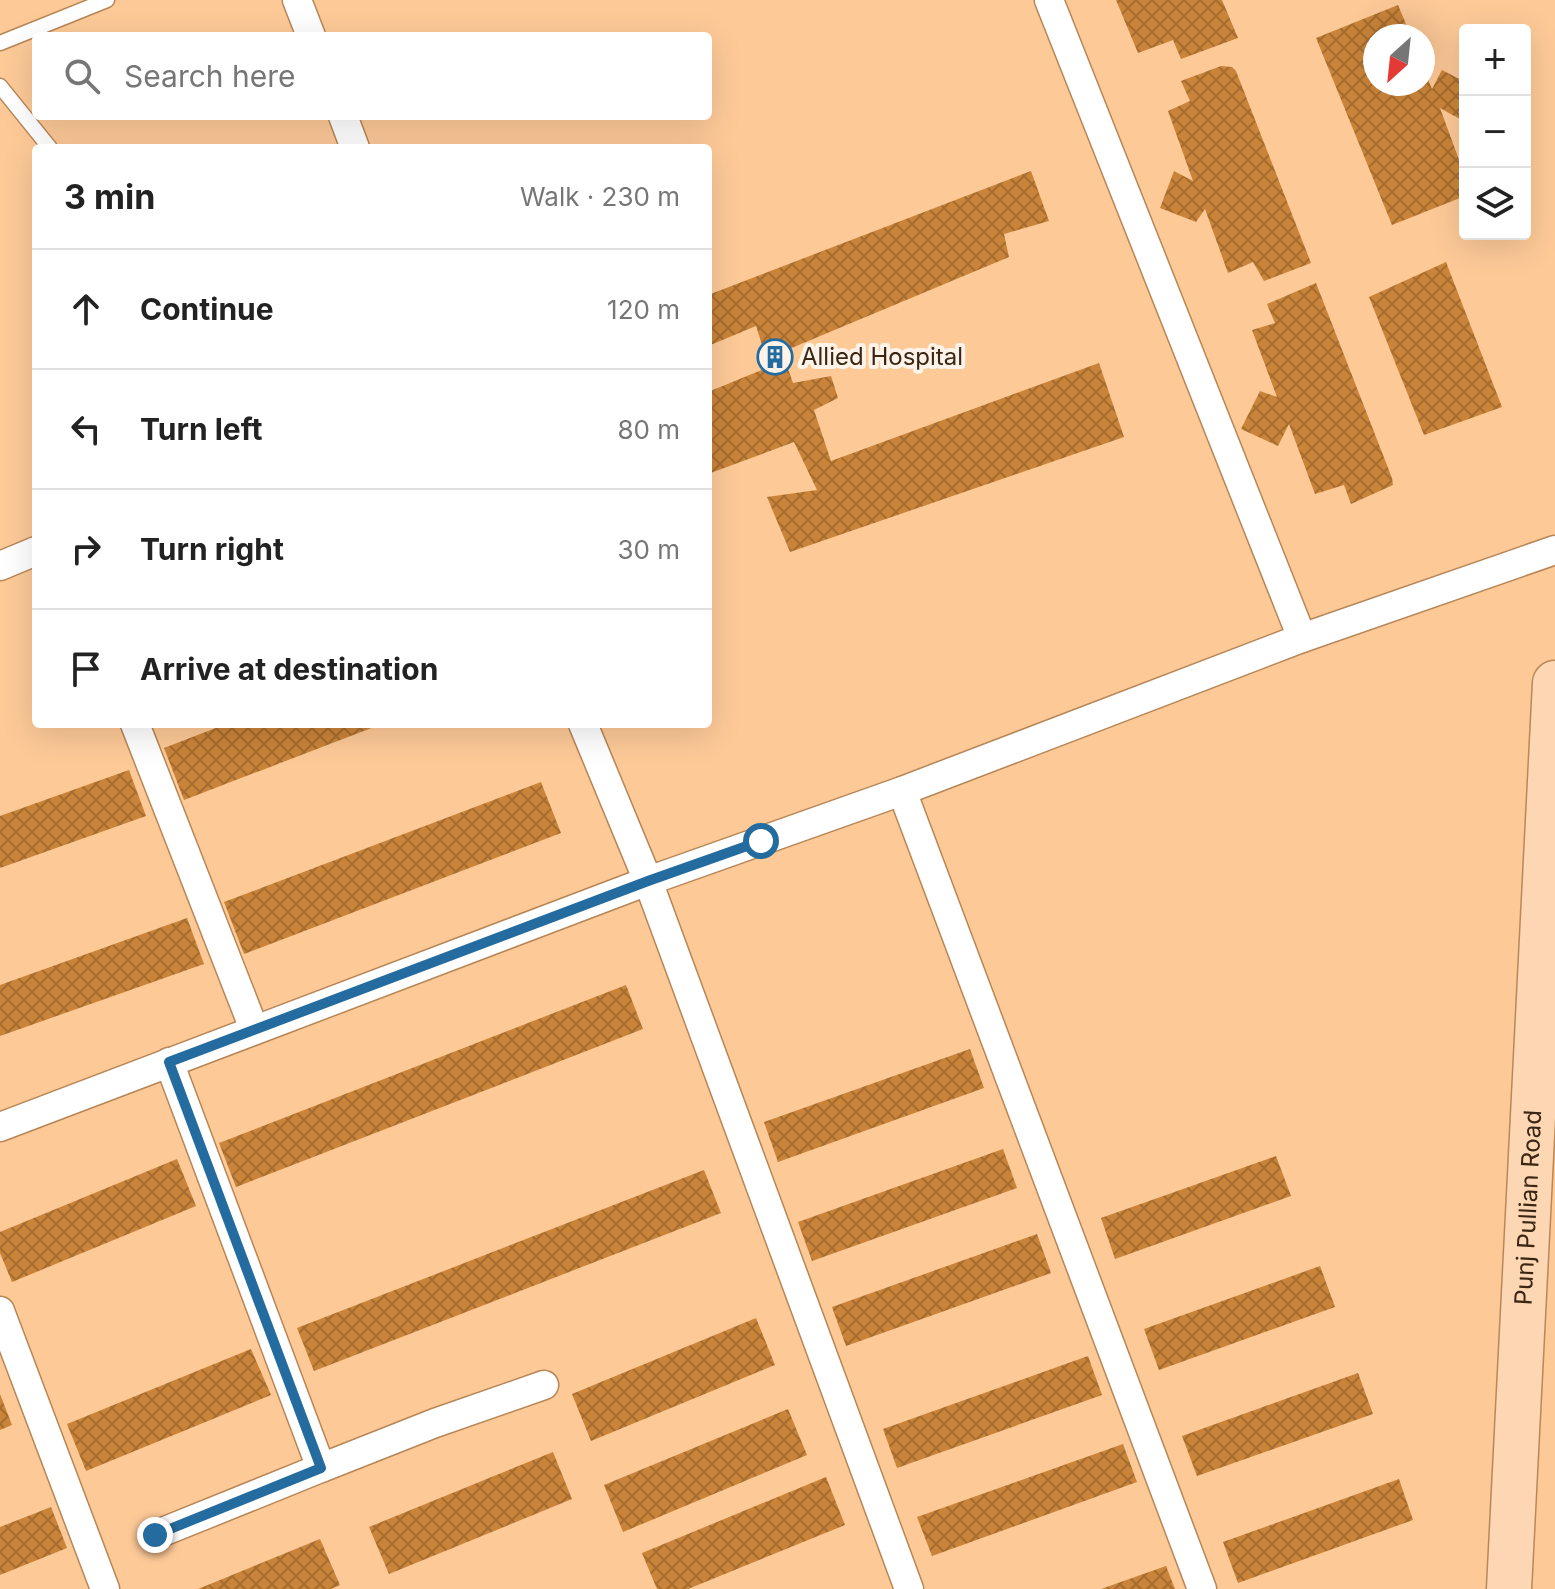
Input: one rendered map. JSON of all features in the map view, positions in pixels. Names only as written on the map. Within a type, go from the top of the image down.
[{"type":"main road","name":"Punj Pullian Road","points":[[1509,1589],[1555,683]]},
{"type":"street","points":[[297,0],[309,32]]},
{"type":"street","points":[[1049,0],[1302,638]]},
{"type":"street","points":[[344,120],[354,144]]},
{"type":"street","points":[[0,1127],[648,881],[902,791],[1302,638],[1555,550]]},
{"type":"street","points":[[0,566],[32,553]]},
{"type":"street","points":[[137,728],[254,1029]]},
{"type":"street","points":[[585,728],[648,881],[909,1589]]},
{"type":"street","points":[[902,791],[1202,1589]]},
{"type":"street","points":[[169,1062],[321,1468]]},
{"type":"street","points":[[0,1311],[105,1589]]},
{"type":"street","points":[[155,1535],[435,1423],[544,1385]]},
{"type":"lane","points":[[0,43],[107,0]]},
{"type":"lane","points":[[0,86],[47,144]]},
{"type":"building","points":[[1116,0],[1222,0],[1238,38],[1181,59],[1173,40],[1138,53]]},
{"type":"building","points":[[1398,5],[1406,24],[1363,24],[1363,96],[1435,96],[1435,83],[1442,70],[1459,79],[1459,119],[1440,108],[1459,160],[1459,198],[1392,225],[1316,38]]},
{"type":"building","points":[[1221,66],[1232,67],[1236,71],[1311,263],[1264,281],[1253,262],[1228,273],[1205,209],[1196,222],[1160,208],[1174,171],[1193,181],[1168,111],[1190,101],[1181,81]]},
{"type":"building","name":"Allied Hospital","points":[[1031,171],[1049,221],[1004,234],[1009,257],[782,352],[793,383],[831,376],[838,398],[814,410],[831,461],[1099,363],[1124,437],[790,552],[767,497],[817,490],[794,442],[712,473],[712,390],[769,367],[756,326],[712,344],[712,293]]},
{"type":"building","points":[[1446,262],[1502,407],[1424,435],[1369,297]]},
{"type":"building","points":[[1316,283],[1392,478],[1393,485],[1351,504],[1344,485],[1315,494],[1289,424],[1278,446],[1241,429],[1260,391],[1277,397],[1252,330],[1275,323],[1267,304]]},
{"type":"building","points":[[216,728],[372,728],[184,800],[164,748]]},
{"type":"building","points":[[129,770],[146,816],[0,868],[0,816]]},
{"type":"building","points":[[541,782],[561,833],[244,954],[224,902]]},
{"type":"building","points":[[187,918],[204,964],[0,1036],[0,985]]},
{"type":"building","points":[[626,985],[643,1029],[236,1187],[219,1143]]},
{"type":"building","points":[[970,1049],[984,1088],[778,1162],[764,1122]]},
{"type":"building","points":[[1003,1149],[1017,1188],[812,1261],[798,1222]]},
{"type":"building","points":[[1276,1156],[1291,1196],[1115,1259],[1101,1218]]},
{"type":"building","points":[[177,1159],[196,1206],[12,1282],[0,1253],[0,1232]]},
{"type":"building","points":[[704,1170],[721,1213],[314,1371],[297,1328]]},
{"type":"building","points":[[1037,1234],[1051,1273],[846,1346],[832,1307]]},
{"type":"building","points":[[1320,1266],[1335,1307],[1159,1370],[1144,1329]]},
{"type":"building","points":[[756,1318],[775,1365],[591,1441],[572,1394]]},
{"type":"building","points":[[251,1349],[271,1395],[86,1471],[67,1424]]},
{"type":"building","points":[[1088,1356],[1102,1395],[897,1468],[883,1429]]},
{"type":"building","points":[[1358,1373],[1373,1414],[1197,1476],[1182,1436]]},
{"type":"building","points":[[0,1394],[12,1425],[0,1430]]},
{"type":"building","points":[[788,1409],[807,1455],[623,1532],[604,1485]]},
{"type":"building","points":[[1123,1444],[1137,1482],[932,1556],[917,1517]]},
{"type":"building","points":[[553,1452],[572,1499],[389,1574],[369,1527]]},
{"type":"building","points":[[826,1477],[845,1525],[688,1589],[657,1589],[642,1553]]},
{"type":"building","points":[[1399,1479],[1413,1520],[1238,1583],[1223,1542]]},
{"type":"building","points":[[51,1507],[67,1548],[0,1575],[0,1527]]},
{"type":"building","points":[[320,1539],[340,1585],[331,1589],[198,1589]]},
{"type":"building","points":[[1166,1566],[1175,1589],[1101,1589]]},
{"type":"place","name":"Allied Hospital","points":[[775,357]]},
{"type":"route","points":[[155,1535],[321,1468],[169,1062],[761,841]]}]
